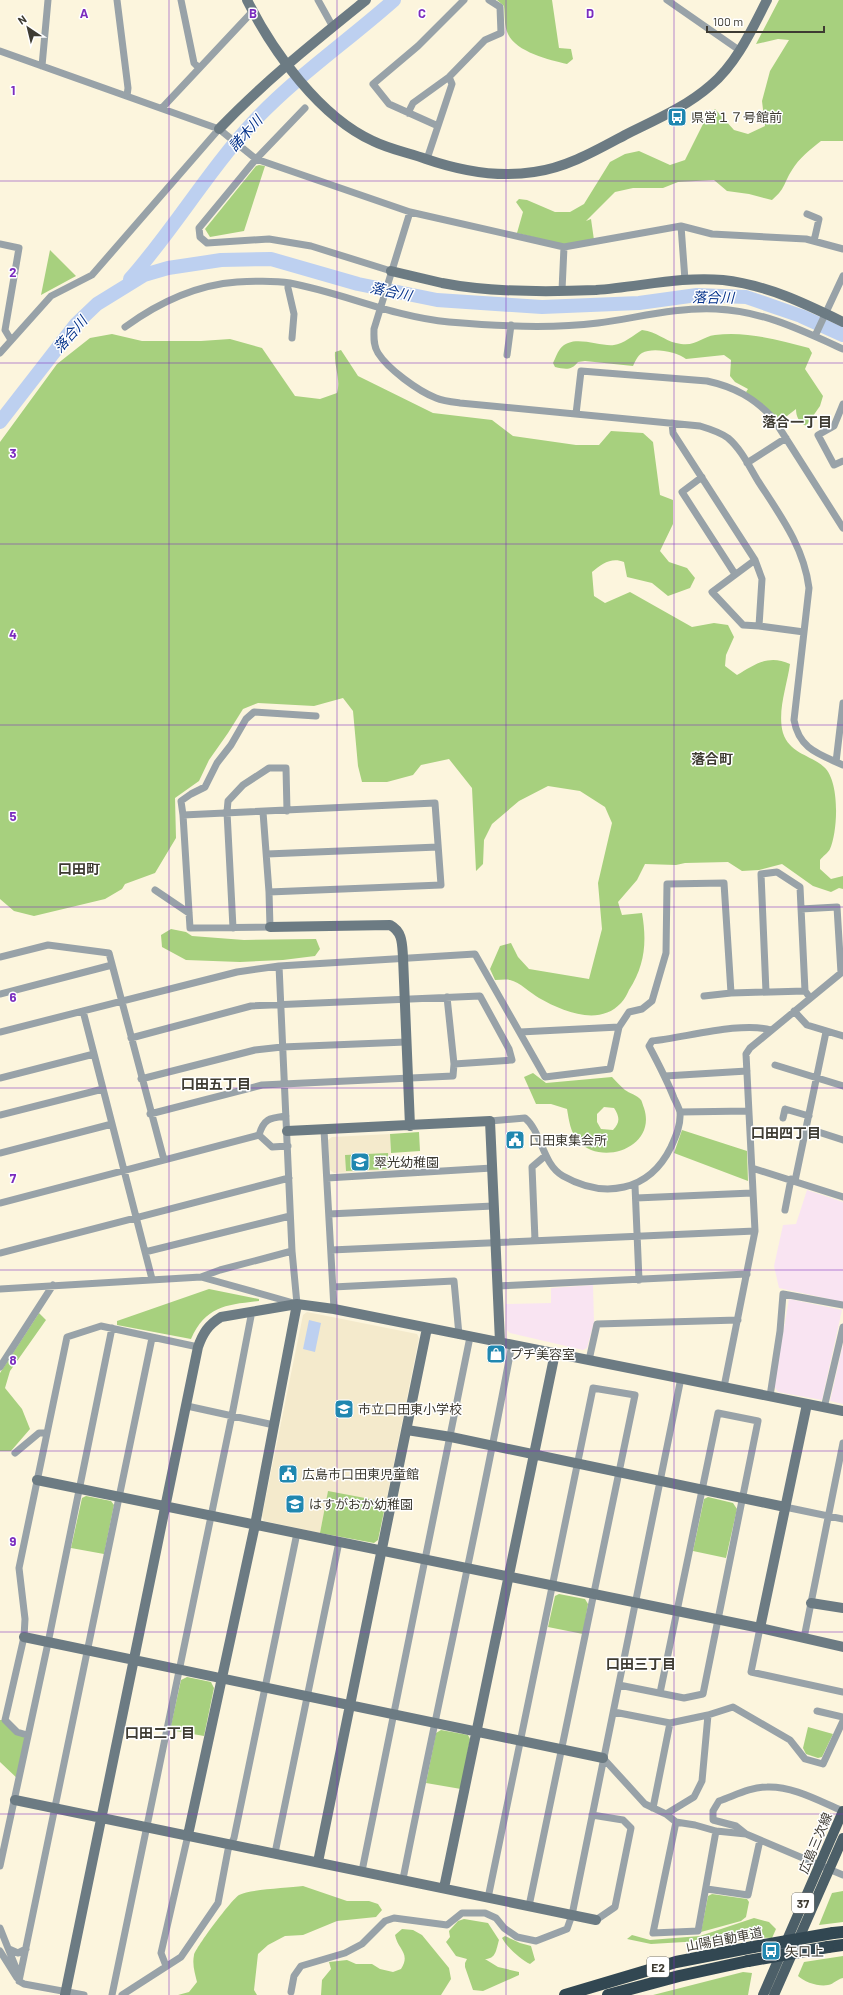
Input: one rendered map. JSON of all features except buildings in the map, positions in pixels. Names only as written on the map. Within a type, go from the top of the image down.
[{"type":"highway","name":"山陽自動車道","points":[[565,1995],[676,1962],[838,1932]]},
{"type":"highway","name":"山陽自動車道","points":[[608,1995],[679,1976],[748,1961],[843,1945]]},
{"type":"main road","name":"広島三次線","points":[[774,1995],[825,1866],[843,1811]]},
{"type":"main road","name":"広島三次線","points":[[763,1995],[825,1866],[843,1838]]},
{"type":"street","points":[[42,66],[48,0]]},
{"type":"street","points":[[117,0],[128,88],[127,96]]},
{"type":"street","points":[[181,0],[194,63],[199,68]]},
{"type":"street","points":[[247,0],[289,65],[313,96],[324,109],[355,132],[374,142],[450,167],[476,172],[505,174],[534,172],[565,164],[687,104],[712,84],[739,50],[768,0]]},
{"type":"street","points":[[318,0],[333,26]]},
{"type":"street","points":[[0,353],[51,296],[92,275],[222,131],[251,96],[366,0]]},
{"type":"street","points":[[438,126],[389,104],[372,84],[418,46],[464,0]]},
{"type":"street","points":[[408,113],[413,103],[449,77],[485,40],[501,33],[500,7],[489,0]]},
{"type":"street","points":[[667,0],[739,50]]},
{"type":"street","points":[[162,108],[253,11]]},
{"type":"street","points":[[0,51],[162,108],[222,131],[253,157],[410,212],[564,247],[681,226],[712,234],[814,241],[843,248]]},
{"type":"street","points":[[427,159],[452,84],[449,77]]},
{"type":"street","points":[[305,108],[253,157],[199,228],[200,237],[207,243],[269,239],[311,246],[390,274],[477,288],[596,290],[685,280],[723,280],[760,287],[788,296],[825,316],[843,322]]},
{"type":"street","points":[[410,212],[374,329],[374,342],[377,352],[400,375],[422,393],[438,399],[460,403],[700,426],[715,431],[728,438],[739,450],[791,533],[807,571],[809,588],[794,720],[796,730],[801,741],[812,751],[840,763],[843,702]]},
{"type":"street","points":[[807,214],[819,219],[814,241]]},
{"type":"street","points":[[681,226],[685,280]]},
{"type":"street","points":[[0,244],[20,248],[5,330],[11,340]]},
{"type":"street","points":[[562,290],[564,247]]},
{"type":"street","points":[[816,334],[843,276]]},
{"type":"street","points":[[125,327],[166,301],[197,289],[235,282],[288,283],[446,322],[511,325],[596,323],[682,311],[715,309],[744,312],[783,322],[816,334],[843,349]]},
{"type":"street","points":[[288,283],[294,314],[292,338]]},
{"type":"street","points":[[507,355],[511,325]]},
{"type":"street","points":[[576,414],[581,371],[707,381],[723,384],[744,393],[760,405],[773,418],[843,528]]},
{"type":"street","points":[[843,404],[834,426],[818,435],[834,465],[843,461]]},
{"type":"street","points":[[672,423],[673,433],[755,560],[762,579],[759,626]]},
{"type":"street","points":[[747,463],[786,438]]},
{"type":"street","points":[[702,478],[682,492],[735,574]]},
{"type":"street","points":[[755,560],[712,592],[743,625],[804,632]]},
{"type":"street","points":[[316,716],[254,712],[246,719],[231,745],[216,763],[205,787],[181,801],[190,928],[390,924],[398,929],[401,935],[403,957],[410,1126]]},
{"type":"street","points":[[233,928],[227,812],[228,801],[243,785],[269,768],[286,768],[287,811]]},
{"type":"street","points":[[183,815],[434,803],[441,885],[269,892]]},
{"type":"street","points":[[263,812],[267,854],[270,927]]},
{"type":"street","points":[[267,854],[438,847]]},
{"type":"street","points":[[766,992],[761,874],[777,872],[800,887],[805,991],[810,999]]},
{"type":"street","points":[[0,1032],[237,972],[279,966],[403,957],[475,954],[545,1077],[610,1069],[619,1027],[629,1012],[642,1009],[652,1001],[666,953],[667,884],[724,883],[731,994]]},
{"type":"street","points":[[155,890],[189,913]]},
{"type":"street","points":[[724,1387],[755,1231],[746,1054],[750,1048],[840,973],[837,907],[801,909]]},
{"type":"street","points":[[0,957],[48,945],[109,953],[150,1114],[164,1160]]},
{"type":"street","points":[[0,994],[112,965]]},
{"type":"street","points":[[166,1966],[161,1953],[255,1524],[297,1304],[290,1216],[279,966]]},
{"type":"street","points":[[704,996],[805,991]]},
{"type":"street","points":[[131,1038],[251,1006],[480,996],[509,1049],[512,1060],[454,1064]]},
{"type":"street","points":[[150,1114],[262,1084],[453,1076],[454,1064],[447,998]]},
{"type":"street","points":[[83,1011],[152,1279]]},
{"type":"street","points":[[794,1011],[807,1025],[843,1036]]},
{"type":"street","points":[[520,1032],[619,1027]]},
{"type":"street","points":[[287,1131],[410,1126],[525,1118],[531,1123],[545,1156],[561,1175],[585,1186],[610,1190],[635,1186],[650,1175],[666,1157],[678,1133],[680,1112],[665,1076],[649,1046],[652,1041],[676,1039],[709,1031],[762,1028],[771,1030]]},
{"type":"street","points":[[785,1210],[809,1116],[826,1032]]},
{"type":"street","points":[[142,1079],[255,1050],[282,1047],[406,1042]]},
{"type":"street","points":[[0,1078],[94,1054]]},
{"type":"street","points":[[774,1065],[843,1086]]},
{"type":"street","points":[[665,1076],[747,1071]]},
{"type":"street","points":[[0,1115],[103,1088]]},
{"type":"street","points":[[783,1118],[785,1109],[809,1116]]},
{"type":"street","points":[[680,1112],[748,1111]]},
{"type":"street","points":[[259,1135],[262,1124],[272,1118],[286,1116]]},
{"type":"street","points":[[490,1121],[500,1342]]},
{"type":"street","points":[[0,1153],[112,1124]]},
{"type":"street","points":[[806,1128],[843,1140]]},
{"type":"street","points":[[324,1130],[330,1214],[334,1309]]},
{"type":"street","points":[[0,1203],[259,1135]]},
{"type":"street","points":[[259,1135],[272,1147],[288,1146]]},
{"type":"street","points":[[535,1240],[532,1167],[545,1156]]},
{"type":"street","points":[[327,1178],[492,1168]]},
{"type":"street","points":[[752,1168],[843,1197]]},
{"type":"street","points":[[0,1253],[289,1178]]},
{"type":"street","points":[[635,1186],[639,1280]]},
{"type":"street","points":[[636,1198],[752,1193]]},
{"type":"street","points":[[330,1214],[493,1206]]},
{"type":"street","points":[[145,1252],[290,1216]]},
{"type":"street","points":[[331,1250],[755,1231]]},
{"type":"street","points":[[201,1278],[220,1270],[292,1251]]},
{"type":"street","points":[[497,1286],[747,1274]]},
{"type":"street","points":[[0,1289],[152,1279],[201,1278],[297,1304],[334,1309],[843,1411]]},
{"type":"street","points":[[333,1287],[454,1281],[459,1335]]},
{"type":"street","points":[[0,1367],[52,1285]]},
{"type":"street","points":[[770,1396],[780,1331],[783,1294],[843,1306]]},
{"type":"street","points":[[65,1994],[198,1347],[203,1333],[211,1323],[221,1317],[297,1304]]},
{"type":"street","points":[[112,1995],[252,1311]]},
{"type":"street","points":[[589,1360],[597,1324],[738,1320]]},
{"type":"street","points":[[27,1735],[17,1732],[5,1720],[24,1637],[25,1619],[19,1568],[67,1337],[100,1326],[198,1347]]},
{"type":"street","points":[[824,1408],[843,1327]]},
{"type":"street","points":[[0,1866],[48,1643],[112,1328]]},
{"type":"street","points":[[318,1862],[427,1328]]},
{"type":"street","points":[[362,1871],[451,1437],[470,1337]]},
{"type":"street","points":[[19,1981],[152,1338]]},
{"type":"street","points":[[403,1879],[466,1568],[493,1447],[512,1344]]},
{"type":"street","points":[[444,1888],[535,1456],[555,1353]]},
{"type":"street","points":[[291,1992],[294,1976],[301,1966],[345,1953],[362,1944],[385,1921],[394,1918],[447,1924],[462,1913],[485,1912],[496,1918],[504,1928],[517,1937],[536,1941],[567,1929],[572,1915],[603,1758],[614,1712],[681,1378]]},
{"type":"street","points":[[488,1898],[593,1388],[635,1395],[529,1906]]},
{"type":"street","points":[[807,1404],[751,1672],[843,1692]]},
{"type":"street","points":[[186,1406],[232,1414],[274,1425]]},
{"type":"street","points":[[619,1685],[684,1698],[703,1694],[758,1421],[718,1413],[660,1693]]},
{"type":"street","points":[[407,1430],[451,1437],[843,1520]]},
{"type":"street","points":[[15,1453],[39,1433],[47,1433]]},
{"type":"street","points":[[804,1638],[843,1443]]},
{"type":"street","points":[[37,1480],[760,1628],[843,1648]]},
{"type":"street","points":[[122,1995],[181,1957],[218,1903],[228,1850],[234,1838],[297,1533]]},
{"type":"street","points":[[275,1853],[339,1542]]},
{"type":"street","points":[[811,1603],[843,1608]]},
{"type":"street","points":[[24,1637],[603,1758],[645,1804],[666,1814],[676,1822],[695,1825],[716,1831],[746,1834]]},
{"type":"street","points":[[614,1712],[670,1723],[708,1715],[733,1707],[790,1740],[805,1759],[823,1764],[843,1721]]},
{"type":"street","points":[[817,1711],[843,1717]]},
{"type":"street","points":[[666,1814],[694,1797],[702,1781],[708,1715]]},
{"type":"street","points":[[653,1808],[670,1723]]},
{"type":"street","points":[[843,1811],[788,1788],[766,1787],[749,1790],[719,1801],[713,1812],[713,1820],[736,1826],[746,1834],[825,1866],[843,1875]]},
{"type":"street","points":[[15,1800],[596,1920],[615,1907],[631,1828],[623,1820],[592,1815]]},
{"type":"street","points":[[676,1822],[653,1933],[698,1931],[707,1889],[716,1831]]},
{"type":"street","points":[[707,1889],[748,1895],[760,1840]]},
{"type":"street","points":[[0,1928],[9,1949],[19,1981]]},
{"type":"street","points":[[9,1949],[18,1953],[26,1949]]},
{"type":"street","points":[[0,1951],[19,1981],[24,1984],[65,1994],[84,1995]]},
{"type":"shaded area","name":"翠光幼稚園","points":[[390,1134],[391,1170],[334,1173],[330,1170],[328,1140],[332,1137]]},
{"type":"shaded area","points":[[807,1190],[843,1202],[843,1302],[779,1288],[774,1266],[783,1225],[796,1224]]},
{"type":"shaded area","points":[[593,1285],[594,1322],[587,1348],[583,1350],[510,1333],[507,1330],[506,1304],[551,1303],[551,1288]]},
{"type":"shaded area","points":[[789,1299],[842,1310],[822,1400],[778,1392],[774,1386]]},
{"type":"shaded area","name":"市立口田東小学校","points":[[307,1312],[417,1334],[419,1338],[386,1502],[328,1492],[320,1533],[264,1521],[262,1516],[303,1315]]},
{"type":"shaded area","points":[[843,1344],[843,1404],[830,1401]]},
{"type":"green space","points":[[497,0],[552,0],[559,48],[571,49],[573,59],[567,64],[534,54],[518,46],[508,34],[505,24],[504,6]]},
{"type":"green space","points":[[779,0],[843,0],[843,141],[821,141],[813,147],[795,166],[782,189],[772,200],[749,194],[727,191],[714,180],[678,182],[663,188],[633,188],[615,192],[586,221],[591,219],[594,240],[564,245],[517,233],[523,212],[516,202],[519,199],[527,200],[555,212],[570,212],[584,204],[610,162],[625,154],[639,151],[670,165],[685,160],[707,116],[715,109],[734,130],[748,134],[765,126],[762,101],[770,71],[789,40],[778,39],[756,44]]},
{"type":"green space","points":[[256,166],[265,166],[244,231],[210,237],[205,229]]},
{"type":"green space","points":[[50,250],[76,276],[41,295]]},
{"type":"green space","points":[[642,330],[652,332],[671,342],[683,344],[693,343],[715,335],[739,334],[762,337],[809,348],[812,353],[805,369],[823,396],[820,406],[806,426],[798,419],[796,409],[778,423],[746,392],[748,389],[735,382],[730,376],[731,360],[724,355],[686,359],[671,352],[652,350],[640,354],[633,366],[585,361],[578,362],[573,367],[565,369],[555,367],[553,363],[560,349],[565,344],[578,341],[614,345],[625,341]]},
{"type":"green space","points":[[112,334],[142,341],[201,341],[230,339],[262,348],[295,396],[320,399],[337,393],[338,378],[335,363],[335,352],[341,350],[358,376],[433,413],[492,420],[513,436],[576,445],[599,445],[611,431],[643,433],[653,442],[660,495],[673,500],[673,524],[660,551],[669,562],[687,568],[695,578],[690,588],[668,596],[652,583],[627,577],[624,562],[615,560],[603,564],[592,572],[594,596],[605,603],[630,592],[692,627],[714,623],[728,625],[734,637],[726,655],[725,666],[737,675],[756,664],[769,660],[782,661],[790,664],[783,698],[781,725],[786,740],[796,750],[824,767],[833,783],[836,806],[835,831],[830,849],[820,860],[820,869],[831,879],[843,876],[843,889],[839,888],[831,892],[813,886],[782,864],[759,870],[742,871],[728,862],[685,863],[676,865],[645,864],[637,880],[618,902],[622,915],[642,913],[644,924],[644,944],[641,962],[634,981],[625,998],[612,1010],[602,1014],[580,1014],[558,1008],[539,998],[514,981],[495,980],[490,969],[500,946],[511,943],[518,957],[529,969],[589,979],[602,929],[598,883],[612,823],[605,807],[580,791],[548,786],[519,801],[492,824],[484,840],[483,864],[476,871],[472,788],[449,759],[421,765],[413,775],[387,782],[362,782],[358,766],[353,711],[343,698],[314,706],[258,703],[243,709],[209,760],[199,781],[175,798],[176,838],[155,873],[125,884],[122,889],[105,899],[34,916],[14,911],[0,899],[0,442],[57,364],[90,338]]},
{"type":"green space","points":[[171,929],[186,932],[192,936],[244,940],[316,939],[320,949],[315,956],[283,960],[240,962],[186,960],[162,947],[161,935]]},
{"type":"green space","points":[[533,1073],[546,1083],[612,1077],[625,1090],[641,1101],[644,1108],[646,1122],[643,1133],[635,1142],[625,1149],[613,1152],[600,1152],[588,1149],[578,1141],[573,1134],[567,1109],[551,1104],[536,1104],[524,1077]],"holes":[[[604,1107],[614,1108],[618,1117],[617,1125],[613,1130],[601,1129],[597,1122],[597,1114]]]},
{"type":"green space","points":[[682,1130],[747,1151],[748,1181],[674,1153]]},
{"type":"green space","points":[[419,1132],[420,1151],[391,1153],[390,1134]]},
{"type":"green space","points":[[388,1153],[389,1169],[346,1171],[345,1155]]},
{"type":"green space","points":[[209,1289],[259,1299],[259,1301],[237,1304],[218,1309],[203,1320],[191,1339],[117,1325],[117,1321]]},
{"type":"green space","points":[[39,1313],[46,1320],[10,1371],[5,1388],[22,1409],[30,1429],[11,1451],[0,1451],[0,1373]]},
{"type":"green space","points":[[328,1491],[386,1502],[378,1540],[374,1543],[320,1533]]},
{"type":"green space","points":[[86,1496],[111,1501],[114,1505],[104,1554],[71,1548],[82,1498]]},
{"type":"green space","points":[[708,1497],[733,1503],[737,1509],[726,1558],[693,1551],[704,1499]]},
{"type":"green space","points":[[559,1594],[585,1599],[588,1604],[583,1634],[548,1627],[555,1596]]},
{"type":"green space","points":[[187,1677],[211,1682],[214,1688],[204,1736],[170,1730],[181,1680]]},
{"type":"green space","points":[[0,1720],[5,1720],[27,1735],[19,1780],[0,1762]]},
{"type":"green space","points":[[808,1727],[833,1734],[822,1757],[818,1758],[806,1754],[803,1748]]},
{"type":"green space","points":[[441,1730],[468,1735],[470,1739],[461,1789],[426,1783],[436,1733]]},
{"type":"green space","points":[[303,1886],[347,1901],[369,1901],[378,1904],[382,1910],[376,1917],[337,1921],[303,1935],[285,1936],[268,1945],[258,1954],[254,1990],[257,1995],[178,1995],[189,1992],[197,1982],[193,1962],[196,1950],[235,1898],[245,1893],[261,1890]]},
{"type":"green space","points":[[843,1891],[843,1922],[819,1925],[832,1893]]},
{"type":"green space","points":[[712,1894],[747,1899],[749,1902],[746,1917],[741,1921],[701,1932],[708,1896]]},
{"type":"green space","points":[[754,1918],[769,1922],[776,1929],[772,1938],[735,1936],[701,1941],[651,1944],[627,1939],[632,1935],[650,1940],[700,1936]]},
{"type":"green space","points":[[464,1919],[488,1923],[499,1940],[493,1956],[489,1959],[485,1959],[498,1967],[519,1972],[519,1975],[483,1991],[473,1990],[465,1967],[467,1959],[456,1956],[446,1942],[450,1937],[449,1931],[458,1921]]},
{"type":"green space","points":[[402,1929],[413,1930],[422,1935],[449,1968],[451,1979],[441,1995],[321,1995],[322,1980],[331,1969],[329,1962],[347,1960],[356,1964],[372,1964],[380,1969],[393,1972],[401,1969],[405,1959],[395,1935]]},
{"type":"green space","points":[[505,1936],[531,1946],[535,1960],[530,1964],[518,1956],[510,1949],[502,1938]]},
{"type":"green space","points":[[843,1956],[843,1978],[832,1984],[816,1985],[798,1976],[804,1962]]},
{"type":"green space","points":[[743,1972],[752,1973],[748,1995],[653,1995]]},
{"type":"water","points":[[309,1320],[321,1323],[315,1352],[303,1349]]},
{"type":"waterway","name":"諸木川","points":[[130,279],[162,240],[207,178],[256,119],[289,87],[394,0]]},
{"type":"waterway","name":"落合川","points":[[0,422],[76,324],[97,304],[144,275],[168,268],[221,260],[271,259],[358,284],[437,300],[542,307],[639,303],[697,295],[746,297],[801,316],[843,335]]},
{"type":"place","name":"県営１７号館前","points":[[677,117]]},
{"type":"place","name":"口田東集会所","points":[[515,1140]]},
{"type":"place","name":"翠光幼稚園","points":[[360,1162]]},
{"type":"place","name":"プチ美容室","points":[[496,1354]]},
{"type":"place","name":"市立口田東小学校","points":[[344,1409]]},
{"type":"place","name":"広島市口田東児童館","points":[[288,1474]]},
{"type":"place","name":"はすがおか幼稚園","points":[[295,1504]]},
{"type":"place","name":"矢口上","points":[[771,1951]]},
{"type":"district","name":"落合一丁目","points":[[797,421]]},
{"type":"district","name":"落合町","points":[[712,758]]},
{"type":"district","name":"口田町","points":[[79,868]]},
{"type":"district","name":"口田五丁目","points":[[216,1083]]},
{"type":"district","name":"口田四丁目","points":[[786,1132]]},
{"type":"district","name":"口田三丁目","points":[[641,1663]]},
{"type":"district","name":"口田二丁目","points":[[160,1732]]}]
